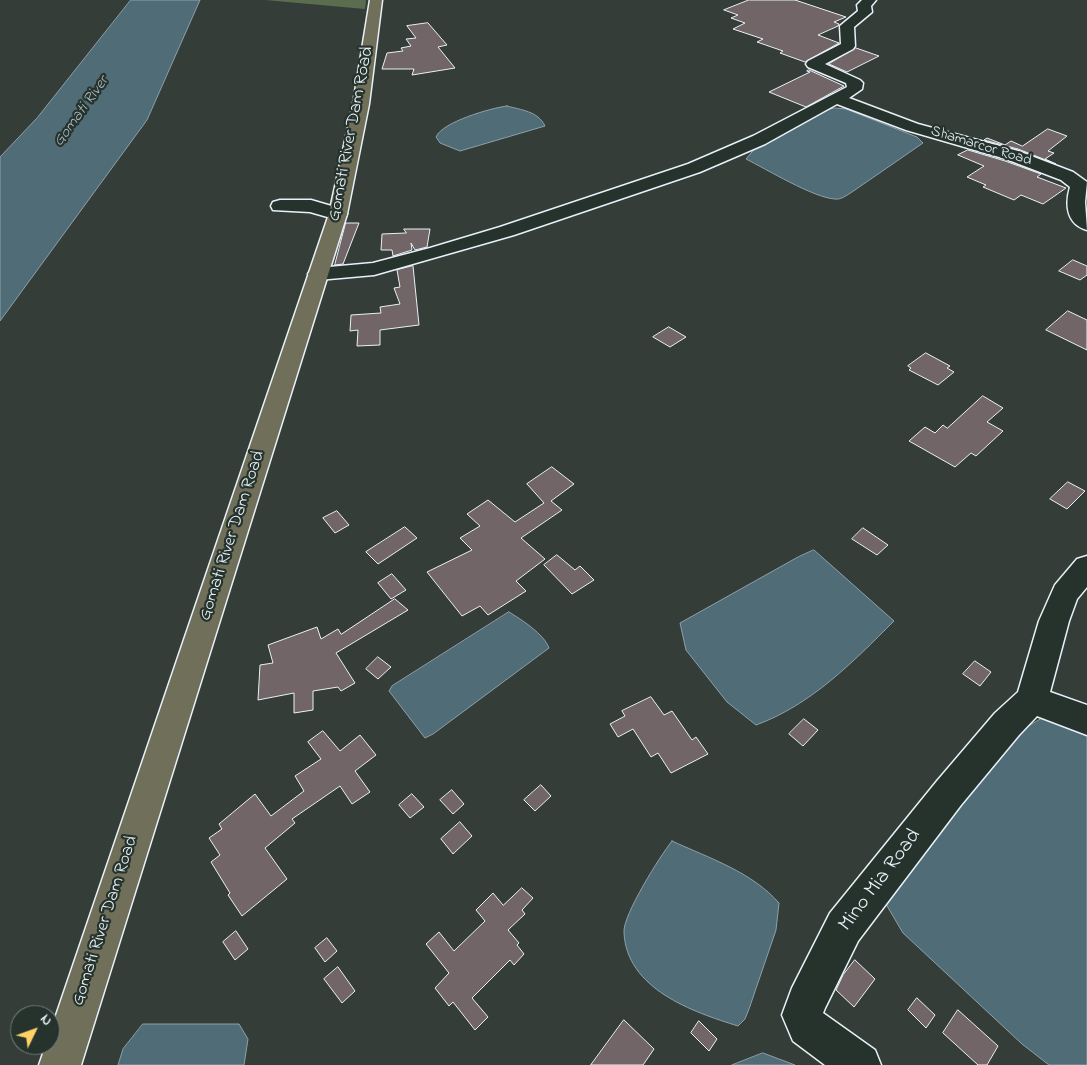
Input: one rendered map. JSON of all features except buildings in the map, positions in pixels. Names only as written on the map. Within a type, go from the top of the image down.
[{"type":"main road","name":"Gomati River Dam Road","points":[[60,1065],[338,214],[361,104],[376,0]]},
{"type":"street","points":[[318,274],[374,269],[437,252],[507,231],[677,174],[727,155],[854,89],[855,83],[814,64],[848,46],[847,26],[865,12],[864,5],[870,0]]},
{"type":"street","name":"Shamarcor Road","points":[[838,99],[912,127],[1012,155],[1067,176],[1080,185],[1074,204],[1076,213],[1087,224]]},
{"type":"street","points":[[280,206],[311,206],[338,214]]},
{"type":"street","points":[[1087,567],[1065,593],[1054,621],[1032,700],[1087,720]]},
{"type":"street","name":"Mino Mia Road","points":[[860,1065],[807,1027],[802,1015],[806,1002],[844,927],[948,793],[1007,724],[1032,700]]},
{"type":"green space","points":[[265,0],[366,0],[365,9]]},
{"type":"water","name":"Gomati River","points":[[131,0],[200,0],[147,120],[0,321],[0,157],[37,118]]},
{"type":"water","points":[[507,106],[534,114],[545,126],[460,151],[440,143],[436,137],[440,131],[457,121]]},
{"type":"water","points":[[835,108],[846,109],[917,137],[923,143],[852,192],[837,199],[803,189],[746,159],[757,146],[826,110]]},
{"type":"water","points":[[814,550],[894,621],[847,667],[813,694],[795,706],[756,725],[727,702],[686,650],[680,623],[798,557]]},
{"type":"water","points":[[509,612],[538,633],[549,648],[425,738],[389,691],[392,686]]},
{"type":"water","points":[[1046,716],[1087,732],[1087,1065],[1049,1065],[1022,1044],[903,933],[880,894],[1017,733]]},
{"type":"water","points":[[672,841],[743,874],[768,892],[779,903],[776,930],[749,1009],[745,1019],[738,1026],[701,1013],[665,995],[649,983],[636,969],[628,952],[624,932],[629,913],[651,872]]},
{"type":"water","points":[[143,1024],[239,1024],[248,1039],[244,1065],[118,1065],[123,1049]]},
{"type":"water","points":[[763,1053],[795,1065],[732,1065]]}]
